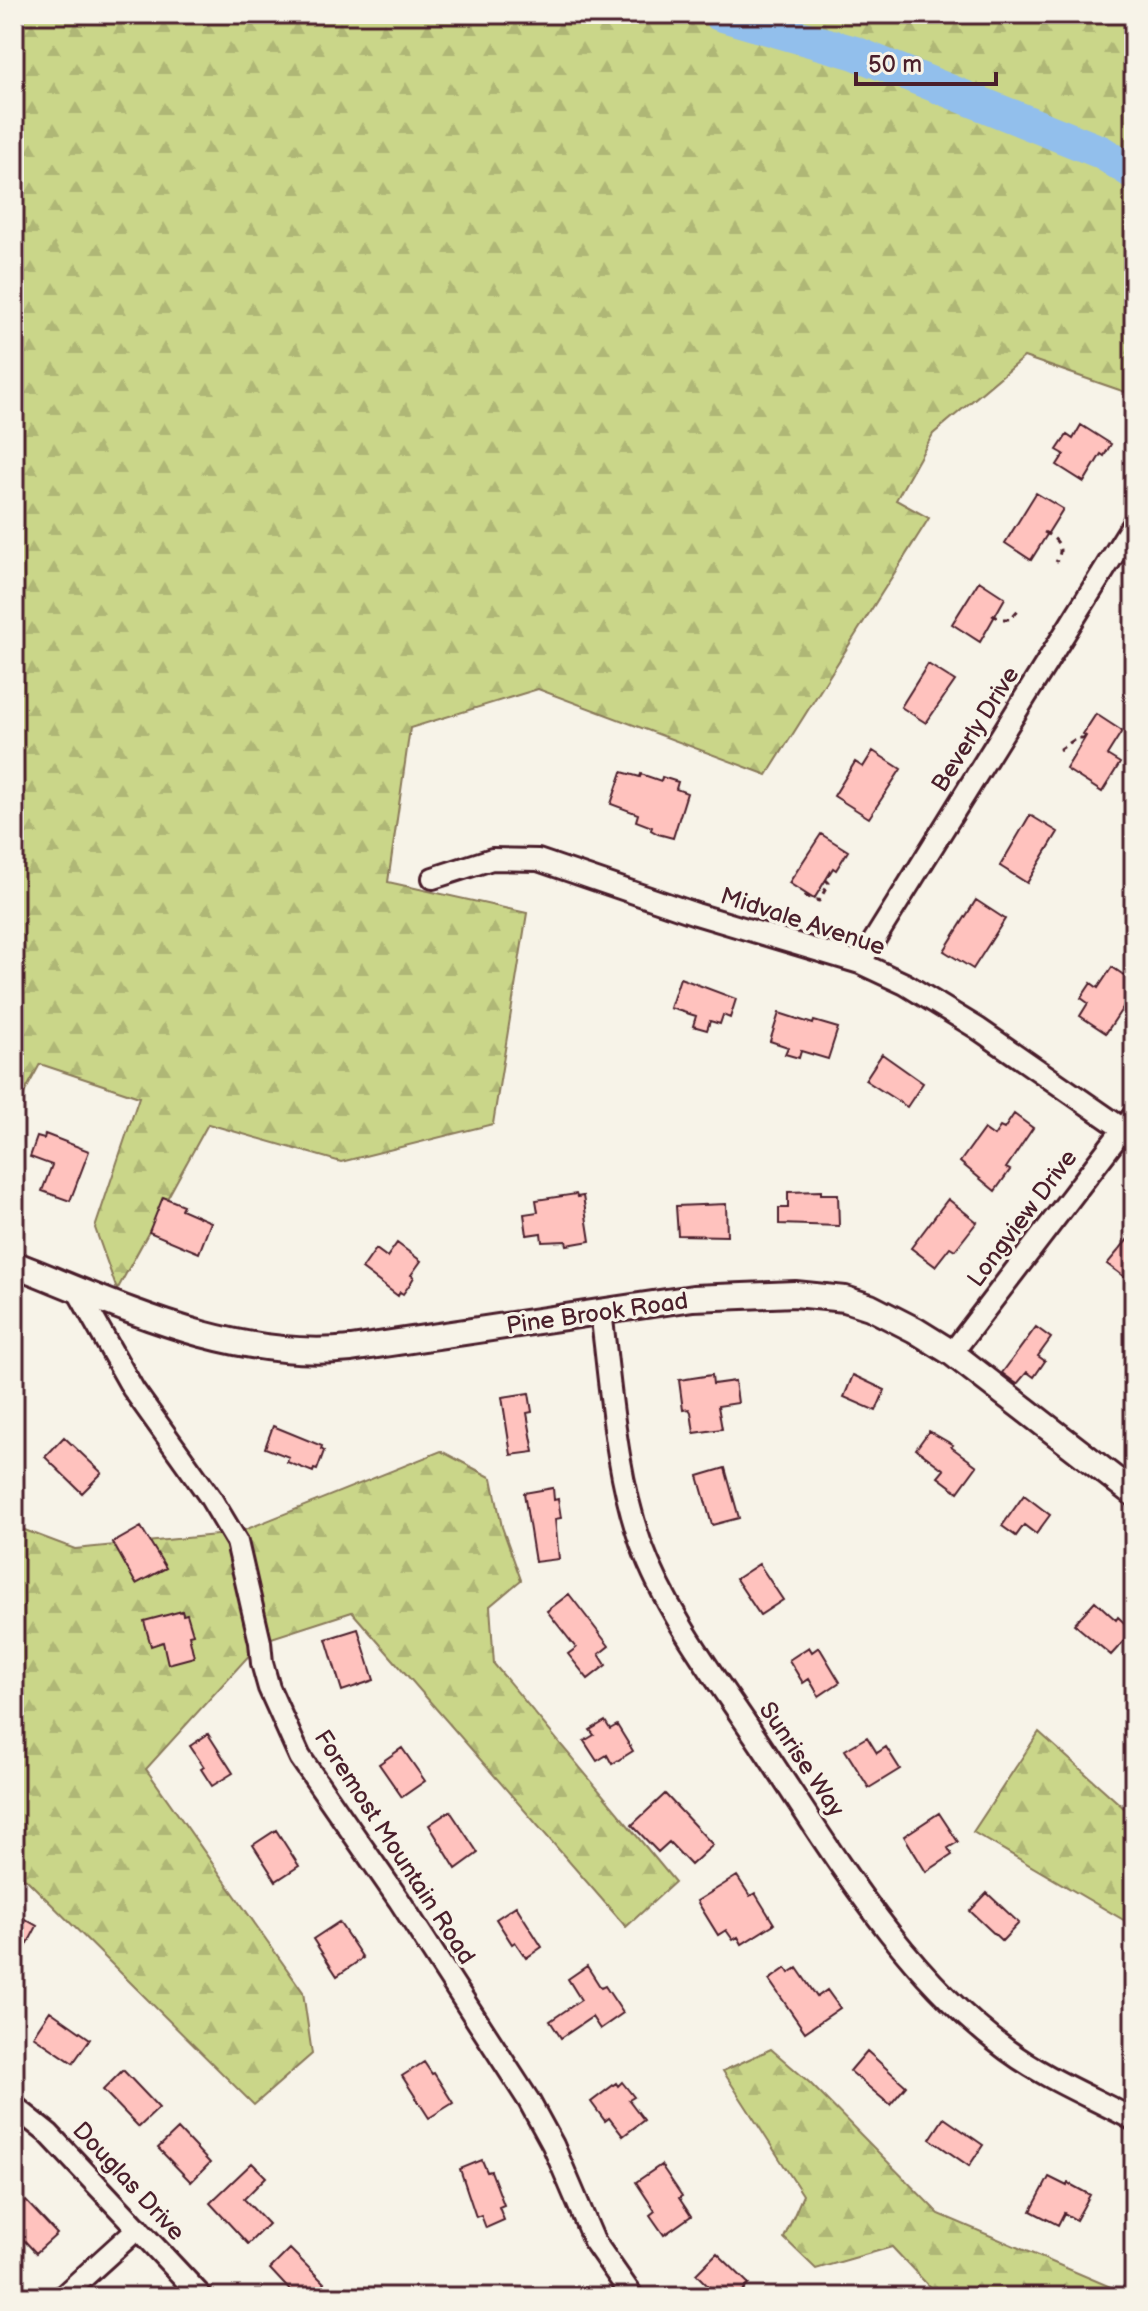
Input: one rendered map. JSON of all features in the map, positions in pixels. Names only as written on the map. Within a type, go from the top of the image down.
[{"type":"street","name":"Beverly Drive","points":[[860,963],[1134,522]]},
{"type":"street","name":"Midvale Avenue","points":[[433,878],[492,859],[538,860],[696,914],[860,963],[905,984],[1128,1122]]},
{"type":"street","name":"Longview Drive","points":[[952,1353],[1128,1122]]},
{"type":"street","name":"Pine Brook Road","points":[[14,1264],[170,1326],[219,1340],[294,1351],[351,1349],[693,1298],[744,1294],[820,1295],[870,1307],[952,1353],[1134,1494]]},
{"type":"street","name":"Foremost Mountain Road","points":[[76,1288],[133,1389],[210,1497],[237,1542],[269,1688],[300,1757],[399,1900],[529,2101],[553,2145],[594,2241],[633,2297]]},
{"type":"street","name":"Sunrise Way","points":[[601,1312],[620,1452],[640,1541],[654,1576],[714,1674],[889,1934],[922,1973],[1006,2050],[1038,2071],[1134,2120]]},
{"type":"street","name":"Douglas Drive","points":[[14,2106],[49,2134],[202,2297]]},
{"type":"street","points":[[62,2297],[138,2228]]},
{"type":"path","points":[[1044,532],[1061,547],[1056,562]]},
{"type":"path","points":[[992,615],[1010,619],[1020,608]]},
{"type":"path","points":[[1059,750],[1077,738],[1085,738]]},
{"type":"path","points":[[804,896],[819,901],[829,883],[826,880]]},
{"type":"green space","points":[[14,14],[1134,14],[1134,395],[1024,357],[933,434],[896,500],[929,518],[767,775],[538,689],[410,728],[388,882],[527,913],[493,1124],[341,1162],[208,1124],[117,1290],[95,1228],[139,1097],[40,1064],[14,1112]]},
{"type":"green space","points":[[441,1451],[492,1478],[502,1527],[521,1580],[490,1606],[494,1664],[675,1882],[626,1927],[352,1612],[262,1641],[146,1769],[303,1992],[312,2054],[254,2105],[26,1879],[14,1876],[14,1526],[75,1549],[237,1533]]},
{"type":"green space","points":[[1039,1732],[1134,1817],[1134,1926],[973,1832]]},
{"type":"green space","points":[[771,2049],[810,2083],[939,2214],[1134,2297],[939,2297],[892,2247],[816,2269],[784,2238],[803,2195],[723,2071]]},
{"type":"building","points":[[1081,425],[1111,444],[1084,482],[1057,465],[1064,454],[1057,450],[1067,435],[1073,439]]},
{"type":"building","points":[[1036,493],[1063,509],[1031,560],[1005,543]]},
{"type":"building","points":[[979,581],[1005,598],[980,642],[952,624]]},
{"type":"building","points":[[928,664],[955,681],[926,723],[901,707]]},
{"type":"building","points":[[1096,714],[1122,731],[1107,755],[1120,763],[1102,792],[1066,769]]},
{"type":"building","points":[[873,751],[901,769],[869,818],[834,796],[855,762],[863,767]]},
{"type":"building","points":[[622,772],[678,782],[676,789],[687,793],[673,838],[658,834],[651,830],[652,827],[636,821],[638,814],[611,804]]},
{"type":"building","points":[[1030,815],[1058,832],[1027,883],[1000,866]]},
{"type":"building","points":[[821,834],[848,851],[836,870],[833,868],[814,899],[789,883]]},
{"type":"building","points":[[976,900],[1005,919],[973,969],[944,951]]},
{"type":"building","points":[[1112,967],[1134,982],[1134,991],[1106,1033],[1080,1016],[1088,1003],[1081,998],[1091,983],[1098,988]]},
{"type":"building","points":[[680,978],[736,999],[730,1018],[723,1015],[720,1024],[710,1021],[707,1030],[693,1026],[696,1016],[670,1008]]},
{"type":"building","points":[[779,1013],[838,1028],[828,1059],[801,1051],[799,1058],[785,1054],[788,1047],[770,1041]]},
{"type":"building","points":[[882,1054],[923,1083],[907,1107],[865,1080]]},
{"type":"building","points":[[1014,1114],[1033,1128],[1006,1168],[1010,1170],[995,1191],[960,1162],[984,1129],[994,1136],[1000,1127],[1004,1129]]},
{"type":"building","points":[[45,1134],[89,1151],[70,1201],[42,1191],[52,1165],[30,1157],[37,1137],[44,1139]]},
{"type":"building","points":[[821,1191],[821,1194],[838,1194],[839,1226],[779,1224],[779,1208],[788,1208],[788,1192]]},
{"type":"building","points":[[576,1194],[577,1197],[583,1196],[590,1241],[567,1245],[566,1241],[542,1242],[541,1233],[527,1235],[524,1214],[538,1212],[536,1200]]},
{"type":"building","points":[[163,1197],[211,1222],[199,1253],[149,1232]]},
{"type":"building","points":[[948,1199],[977,1222],[955,1250],[950,1247],[935,1266],[911,1248]]},
{"type":"building","points":[[726,1204],[727,1236],[678,1235],[676,1206]]},
{"type":"building","points":[[1134,1232],[1134,1284],[1107,1264]]},
{"type":"building","points":[[397,1243],[421,1261],[411,1275],[414,1277],[410,1284],[398,1296],[362,1269],[376,1249],[387,1257]]},
{"type":"building","points":[[1036,1327],[1051,1338],[1038,1356],[1045,1361],[1034,1377],[1027,1372],[1017,1384],[1002,1373]]},
{"type":"building","points":[[712,1375],[713,1384],[735,1381],[738,1403],[718,1406],[722,1429],[694,1433],[691,1412],[689,1409],[683,1410],[679,1380]]},
{"type":"building","points":[[853,1375],[885,1390],[876,1411],[844,1397]]},
{"type":"building","points":[[529,1393],[532,1412],[527,1413],[534,1452],[511,1455],[502,1397]]},
{"type":"building","points":[[273,1426],[322,1446],[324,1451],[317,1470],[313,1472],[287,1462],[289,1457],[265,1448]]},
{"type":"building","points":[[929,1431],[953,1445],[951,1447],[977,1466],[958,1492],[938,1477],[944,1470],[916,1449]]},
{"type":"building","points":[[64,1437],[102,1473],[82,1493],[45,1457]]},
{"type":"building","points":[[725,1468],[739,1518],[712,1525],[698,1476]]},
{"type":"building","points":[[553,1488],[561,1518],[555,1519],[559,1559],[535,1562],[524,1493]]},
{"type":"building","points":[[1024,1495],[1050,1515],[1036,1534],[1024,1525],[1016,1536],[1002,1526]]},
{"type":"building","points":[[141,1527],[166,1568],[136,1584],[113,1543]]},
{"type":"building","points":[[759,1564],[783,1600],[760,1615],[736,1579]]},
{"type":"building","points":[[569,1594],[609,1646],[599,1654],[606,1665],[588,1679],[568,1654],[576,1648],[547,1611]]},
{"type":"building","points":[[1095,1601],[1133,1631],[1111,1655],[1074,1624]]},
{"type":"building","points":[[182,1611],[183,1615],[187,1614],[193,1634],[189,1635],[194,1657],[168,1664],[163,1642],[151,1646],[144,1621]]},
{"type":"building","points":[[358,1629],[374,1680],[342,1691],[326,1639]]},
{"type":"building","points":[[809,1647],[812,1652],[819,1647],[840,1682],[819,1696],[809,1679],[803,1683],[789,1660]]},
{"type":"building","points":[[605,1721],[610,1729],[617,1725],[633,1751],[612,1764],[607,1755],[597,1761],[584,1741],[594,1735],[590,1730]]},
{"type":"building","points":[[208,1734],[233,1773],[212,1786],[190,1746]]},
{"type":"building","points":[[867,1737],[877,1753],[886,1747],[900,1769],[869,1788],[845,1750]]},
{"type":"building","points":[[402,1748],[425,1781],[402,1797],[379,1764]]},
{"type":"building","points":[[665,1794],[713,1845],[691,1865],[669,1842],[658,1852],[632,1825]]},
{"type":"building","points":[[450,1811],[478,1853],[456,1869],[429,1825]]},
{"type":"building","points":[[939,1813],[958,1842],[948,1848],[952,1855],[926,1872],[904,1836]]},
{"type":"building","points":[[276,1830],[299,1866],[276,1881],[253,1845]]},
{"type":"building","points":[[737,1876],[750,1896],[755,1893],[774,1924],[742,1944],[738,1937],[733,1940],[726,1930],[718,1935],[697,1901]]},
{"type":"building","points":[[987,1893],[1019,1923],[1002,1941],[970,1911]]},
{"type":"building","points":[[516,1906],[542,1947],[526,1958],[515,1942],[512,1944],[496,1919]]},
{"type":"building","points":[[14,1913],[37,1926],[14,1970]]},
{"type":"building","points":[[339,1922],[363,1958],[337,1976],[313,1939]]},
{"type":"building","points":[[587,1966],[623,2013],[600,2029],[592,2017],[561,2038],[550,2021],[581,2000],[568,1979]]},
{"type":"building","points":[[786,1968],[789,1973],[797,1968],[817,1997],[827,1990],[840,2008],[805,2032],[769,1980]]},
{"type":"building","points":[[50,2011],[90,2039],[73,2063],[33,2036]]},
{"type":"building","points":[[867,2051],[906,2086],[890,2105],[850,2071]]},
{"type":"building","points":[[424,2062],[453,2103],[429,2118],[402,2076]]},
{"type":"building","points":[[123,2070],[159,2108],[139,2127],[103,2090]]},
{"type":"building","points":[[622,2082],[634,2097],[629,2100],[644,2120],[623,2136],[609,2118],[605,2121],[591,2102],[616,2083],[618,2086]]},
{"type":"building","points":[[944,2118],[983,2145],[969,2166],[930,2139]]},
{"type":"building","points":[[178,2129],[210,2163],[191,2182],[158,2148]]},
{"type":"building","points":[[482,2160],[487,2172],[491,2171],[504,2205],[499,2207],[504,2220],[486,2228],[481,2215],[476,2217],[460,2169]]},
{"type":"building","points":[[252,2163],[266,2177],[244,2199],[268,2224],[248,2244],[210,2203]]},
{"type":"building","points":[[661,2165],[691,2216],[664,2235],[650,2215],[655,2211],[636,2182]]},
{"type":"building","points":[[1049,2177],[1090,2195],[1076,2220],[1064,2213],[1058,2225],[1031,2211]]},
{"type":"building","points":[[26,2201],[57,2234],[36,2253],[21,2237],[14,2243],[14,2212]]},
{"type":"building","points":[[290,2249],[327,2286],[316,2297],[296,2297],[270,2269]]},
{"type":"building","points":[[717,2253],[749,2284],[736,2297],[719,2297],[696,2274]]},
{"type":"waterway","points":[[719,14],[855,53],[1101,152],[1134,173]]}]
